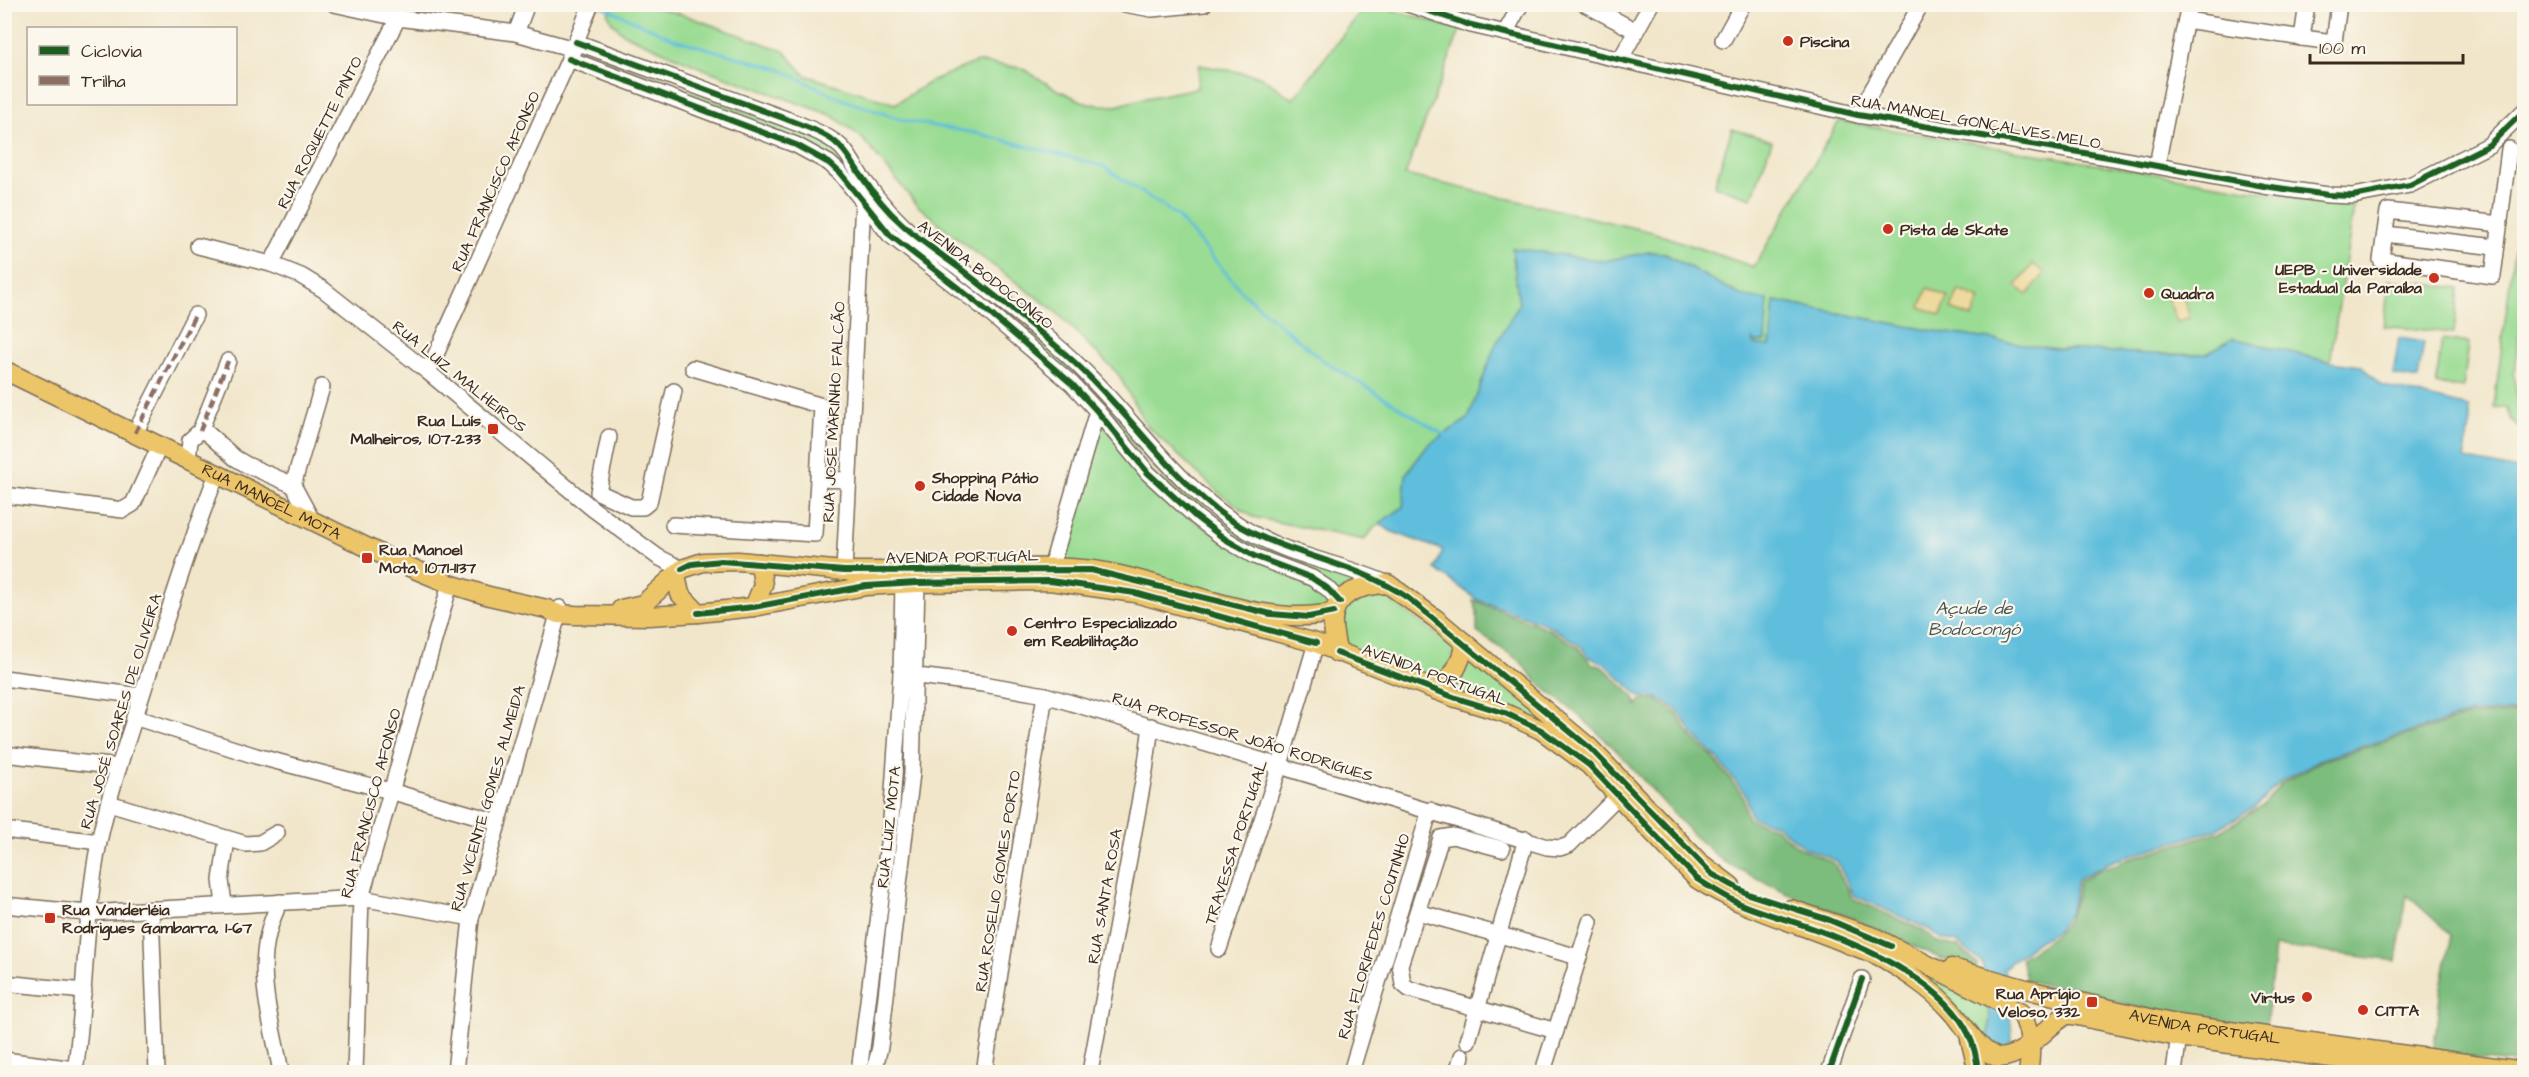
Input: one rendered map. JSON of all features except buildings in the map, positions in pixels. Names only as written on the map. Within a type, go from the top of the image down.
[{"type":"main road","name":"RUA MANOEL MOTA","points":[[4,370],[395,561],[450,584],[489,596],[555,610]]},
{"type":"main road","name":"AVENIDA PORTUGAL","points":[[555,610],[623,609],[643,604],[679,572],[703,562],[738,561],[844,571],[1051,568],[1108,572],[1271,614],[1309,617],[1337,607],[1358,588],[1388,584],[1465,643],[1605,762],[1713,874],[1748,894],[1837,923],[1982,984],[2021,1013],[2026,1044]]},
{"type":"main road","points":[[754,607],[763,585],[760,563]]},
{"type":"main road","points":[[679,572],[680,594],[698,613]]},
{"type":"main road","name":"AVENIDA PORTUGAL","points":[[555,610],[616,616],[698,613],[754,607],[866,586],[910,583],[1050,581],[1111,588],[1316,643],[1435,690],[1505,713],[1541,730],[1588,765],[1697,879],[1746,906],[1809,927],[1883,958],[1930,990],[1949,1008],[1983,1049],[1999,1058],[2026,1044],[2068,1014],[2434,1072]]},
{"type":"main road","points":[[1337,607],[1333,629],[1337,653]]},
{"type":"main road","points":[[1435,690],[1460,663],[1465,643]]},
{"type":"main road","name":"AVENIDA PORTUGAL","points":[[1982,984],[2037,992],[2180,1031],[2524,1071]]},
{"type":"main road","points":[[1967,1031],[1977,1060],[1978,1072]]},
{"type":"main road","points":[[2026,1044],[2028,1072]]},
{"type":"street","name":"AVENIDA BODOCONGO","points":[[334,4],[398,18],[516,33],[786,119],[819,132],[845,151],[880,202],[897,220],[917,238],[1009,306],[1077,364],[1189,486],[1220,513],[1273,543],[1358,571],[1388,584]]},
{"type":"street","points":[[516,33],[527,4]]},
{"type":"street","name":"RUA FRANCISCO AFONSO","points":[[428,372],[573,50],[591,4]]},
{"type":"street","points":[[1124,4],[1152,9],[1204,4]]},
{"type":"street","name":"RUA MANOEL GONÇALVES MELO","points":[[1408,4],[1451,19],[1505,33],[1858,115],[2157,165],[2298,192],[2353,196],[2410,185],[2488,145],[2524,111]]},
{"type":"street","points":[[1505,33],[1521,4]]},
{"type":"street","points":[[1585,4],[1636,31]]},
{"type":"street","points":[[1620,60],[1651,4]]},
{"type":"street","points":[[1723,40],[1743,4]]},
{"type":"street","points":[[1858,115],[1922,4]]},
{"type":"street","points":[[2302,38],[2307,4]]},
{"type":"street","points":[[2157,165],[2188,12],[2302,38],[2334,42],[2339,4]]},
{"type":"street","name":"RUA ROQUETTE PINTO","points":[[271,264],[398,18]]},
{"type":"street","name":"AVENIDA BODOCONGO","points":[[573,50],[812,152],[840,173],[890,235],[980,305],[1072,384],[1148,473],[1196,517],[1225,539],[1254,556],[1312,578],[1327,588],[1337,607]]},
{"type":"street","points":[[2488,145],[2517,151],[2499,224],[2493,276],[2381,260],[2388,211],[2499,224]]},
{"type":"street","name":"RUA JOSÉ MARINHO FALCÃO","points":[[844,571],[863,201]]},
{"type":"street","points":[[2385,234],[2496,247]]},
{"type":"street","points":[[859,255],[872,238],[890,235]]},
{"type":"street","name":"RUA LUIZ MALHEIROS","points":[[198,246],[271,264],[301,276],[324,290],[428,372],[593,509],[679,572]]},
{"type":"street","points":[[135,433],[195,315]]},
{"type":"street","points":[[188,460],[190,440],[200,431],[228,361]]},
{"type":"street","points":[[673,525],[815,534],[822,406],[693,368]]},
{"type":"street","points":[[292,485],[322,387]]},
{"type":"street","points":[[598,492],[631,507],[643,507],[649,502],[674,391]]},
{"type":"street","points":[[1051,568],[1097,411]]},
{"type":"street","points":[[200,431],[213,436],[235,458],[292,485],[313,522]]},
{"type":"street","points":[[593,509],[609,437]]},
{"type":"street","points":[[4,495],[123,510],[133,504],[160,445]]},
{"type":"street","name":"RUA JOSÉ SOARES DE OLIVEIRA","points":[[75,1071],[84,991],[88,913],[99,842],[134,717],[192,536],[217,474]]},
{"type":"street","points":[[818,479],[848,480]]},
{"type":"street","name":"RUA LUIZ MOTA","points":[[859,1072],[908,674],[910,583]]},
{"type":"street","name":"RUA FRANCISCO AFONSO","points":[[355,1072],[361,898],[450,584]]},
{"type":"street","name":"RUA VICENTE GOMES ALMEIDA","points":[[454,1072],[471,918],[555,610]]},
{"type":"street","name":"TRAVESSA PORTUGAL","points":[[1219,949],[1280,765],[1316,643]]},
{"type":"street","name":"RUA LUIZ MOTA","points":[[874,1072],[880,1047],[908,818],[914,744],[908,674]]},
{"type":"street","name":"RUA PROFESSOR JOÃO RODRIGUES","points":[[908,674],[1045,695],[1553,848],[1569,845],[1617,797]]},
{"type":"street","points":[[4,678],[141,696]]},
{"type":"street","name":"RUA ROSELIO GOMES PORTO","points":[[984,1072],[1045,695]]},
{"type":"street","points":[[134,717],[256,756],[390,790],[498,822]]},
{"type":"street","name":"RUA SANTA ROSA","points":[[1090,1072],[1151,726]]},
{"type":"street","points":[[4,754],[119,768]]},
{"type":"street","points":[[109,803],[227,840],[254,844],[277,833]]},
{"type":"street","name":"RUA FLORÍPEDES COUTINHO","points":[[1351,1072],[1430,810]]},
{"type":"street","points":[[4,830],[99,842]]},
{"type":"street","points":[[1502,849],[1460,837],[1441,838],[1400,965],[1402,984],[1409,989],[1556,1031]]},
{"type":"street","points":[[1457,1072],[1478,1008],[1526,839]]},
{"type":"street","points":[[224,905],[221,880],[227,840]]},
{"type":"street","points":[[4,905],[88,913],[361,898],[471,918]]},
{"type":"street","points":[[280,902],[266,936],[263,972],[280,1072]]},
{"type":"street","points":[[152,911],[158,1072]]},
{"type":"street","points":[[1418,912],[1578,957]]},
{"type":"street","points":[[1545,1065],[1590,922]]},
{"type":"street","points":[[1829,1072],[1862,979]]},
{"type":"street","points":[[4,983],[84,991]]},
{"type":"street","points":[[2174,1072],[2180,1031]]},
{"type":"street","points":[[4,1060],[75,1071]]},
{"type":"green space","points":[[641,4],[684,15],[784,51],[805,75],[895,104],[933,80],[977,62],[1022,68],[1054,88],[1088,104],[1116,106],[1197,88],[1199,65],[1260,76],[1293,99],[1366,5],[1376,5],[1460,30],[1405,175],[1652,232],[1754,267],[1839,121],[2354,207],[2330,362],[2233,338],[2206,354],[2056,349],[1928,330],[1774,301],[1770,346],[1753,344],[1753,339],[1765,342],[1740,295],[1664,253],[1649,252],[1604,261],[1512,248],[1519,304],[1495,346],[1468,419],[1429,444],[1406,474],[1403,507],[1375,527],[1364,540],[1253,517],[1219,493],[1146,425],[1118,374],[1054,310],[972,250],[918,206],[861,137],[831,115],[701,68],[624,34],[611,21],[608,13],[615,5]]},
{"type":"green space","points":[[580,49],[830,144],[877,204],[1076,369],[1215,515],[1363,580],[1338,594],[1258,553],[1185,502],[1088,396],[892,233],[837,164],[576,58]]},
{"type":"green space","points":[[1732,129],[1772,141],[1752,198],[1714,186]]},
{"type":"green space","points":[[2520,204],[2524,204],[2524,297],[2514,373],[2517,397],[2524,412],[2524,434],[2511,419],[2506,408],[2494,407]]},
{"type":"green space","points":[[2389,280],[2459,288],[2454,333],[2384,326]]},
{"type":"green space","points":[[2442,339],[2469,343],[2463,388],[2436,384]]},
{"type":"green space","points":[[1098,419],[1199,524],[1311,580],[1335,602],[1321,613],[1292,613],[1055,563]]},
{"type":"green space","points":[[1378,591],[1456,649],[1441,680],[1430,682],[1342,647],[1340,612],[1348,599]]},
{"type":"green space","points":[[1473,600],[1547,628],[1578,647],[1592,664],[1603,667],[1633,696],[1637,705],[1641,700],[1657,700],[1676,713],[1689,734],[1713,757],[1743,796],[1748,819],[1775,828],[1800,848],[1834,863],[1852,898],[1924,931],[1937,942],[1959,947],[1977,964],[1977,970],[1942,959],[1840,913],[1799,899],[1724,862],[1692,834],[1615,749],[1583,719],[1538,683],[1520,661],[1477,632],[1477,611]]},
{"type":"green space","points":[[1466,649],[1523,695],[1720,883],[1761,902],[1812,917],[1988,1000],[1990,1017],[1987,1045],[1938,991],[1717,888],[1591,761],[1443,688]]},
{"type":"green space","points":[[2524,712],[2524,1064],[2433,1055],[2441,987],[2451,935],[2407,895],[2396,961],[2275,946],[2266,1027],[2193,1021],[2026,980],[2021,958],[2046,942],[2062,928],[2072,910],[2079,881],[2093,873],[2126,860],[2221,831],[2262,806],[2281,784],[2321,761],[2470,716]]},
{"type":"sand","points":[[2033,264],[2045,273],[2028,295],[2016,286]]},
{"type":"sand","points":[[1928,288],[1948,297],[1941,315],[1920,307]]},
{"type":"sand","points":[[1959,290],[1980,299],[1972,317],[1951,309]]},
{"type":"sand","points":[[2181,291],[2190,317],[2177,322],[2167,296]]},
{"type":"water","name":"Açude de Bodocongó","points":[[1512,248],[1604,261],[1649,252],[1663,253],[1740,295],[1768,300],[1765,342],[1755,342],[1753,339],[1753,344],[1770,346],[1774,301],[1928,330],[2056,349],[2169,355],[2206,354],[2233,338],[2330,362],[2362,366],[2380,385],[2469,407],[2471,422],[2464,459],[2524,471],[2524,710],[2470,714],[2321,759],[2280,782],[2254,808],[2217,829],[2113,861],[2077,879],[2071,910],[2057,931],[2035,943],[2004,968],[2012,1033],[2005,1072],[1984,1072],[1990,1017],[1982,963],[1957,942],[1942,939],[1928,929],[1853,895],[1837,861],[1804,847],[1776,825],[1751,817],[1746,795],[1717,758],[1693,734],[1677,710],[1658,698],[1640,697],[1605,664],[1589,657],[1580,645],[1546,624],[1478,600],[1435,569],[1443,550],[1390,531],[1380,523],[1403,507],[1406,474],[1429,444],[1468,419],[1495,346],[1519,304]]},
{"type":"water","points":[[2399,338],[2424,342],[2418,379],[2393,375]]},
{"type":"waterway","points":[[597,4],[674,39],[779,69],[841,99],[906,121],[980,134],[1103,166],[1177,216],[1244,294],[1321,359],[1446,436]]},
{"type":"marked path","points":[[135,433],[195,315]]},
{"type":"marked path","points":[[200,431],[228,361]]},
{"type":"cycle path","points":[[1408,4],[1467,24],[1858,115],[2264,186],[2328,195],[2353,196],[2410,185],[2489,145],[2524,111]]},
{"type":"cycle path","points":[[576,42],[786,119],[830,138],[843,149],[874,194],[895,218],[1017,313],[1074,362],[1111,399],[1180,477],[1219,512],[1241,527],[1265,538],[1362,574],[1408,598],[1590,748],[1712,874],[1748,894],[1827,919],[1891,946]]},
{"type":"cycle path","points":[[569,59],[796,145],[829,163],[840,173],[890,235],[980,305],[1072,384],[1148,473],[1196,517],[1225,539],[1254,556],[1312,578],[1327,588],[1340,602]]},
{"type":"cycle path","points":[[682,569],[692,564],[721,561],[844,571],[1091,570],[1271,614],[1309,617],[1334,612]]},
{"type":"cycle path","points":[[698,613],[754,607],[866,586],[1050,581],[1135,593],[1316,643]]},
{"type":"cycle path","points":[[1337,653],[1456,698],[1505,713],[1541,730],[1589,765],[1697,879],[1745,906],[1806,926],[1874,954],[1897,966],[1939,996],[1956,1014],[1968,1033],[1978,1072]]},
{"type":"cycle path","points":[[1829,1072],[1862,979]]},
{"type":"place","name":"Piscina","points":[[1788,41]]},
{"type":"place","name":"Pista de Skate","points":[[1888,229]]},
{"type":"place","name":"UEPB - Universidade Estadual da Paraíba","points":[[2434,278]]},
{"type":"place","name":"Quadra","points":[[2149,293]]},
{"type":"place","name":"Rua Luís Malheiros, 107-233","points":[[493,429]]},
{"type":"place","name":"Shopping Pátio Cidade Nova","points":[[920,486]]},
{"type":"place","name":"Rua Manoel Mota, 1071-1137","points":[[367,558]]},
{"type":"place","name":"Centro Especializado em Reabilitação","points":[[1012,631]]},
{"type":"place","name":"Rua Vanderléia Rodrigues Gambarra, 1-67","points":[[50,918]]},
{"type":"place","name":"Virtus","points":[[2307,997]]},
{"type":"place","name":"Rua Aprígio Veloso, 332","points":[[2092,1002]]},
{"type":"place","name":"CITTA","points":[[2363,1010]]}]
